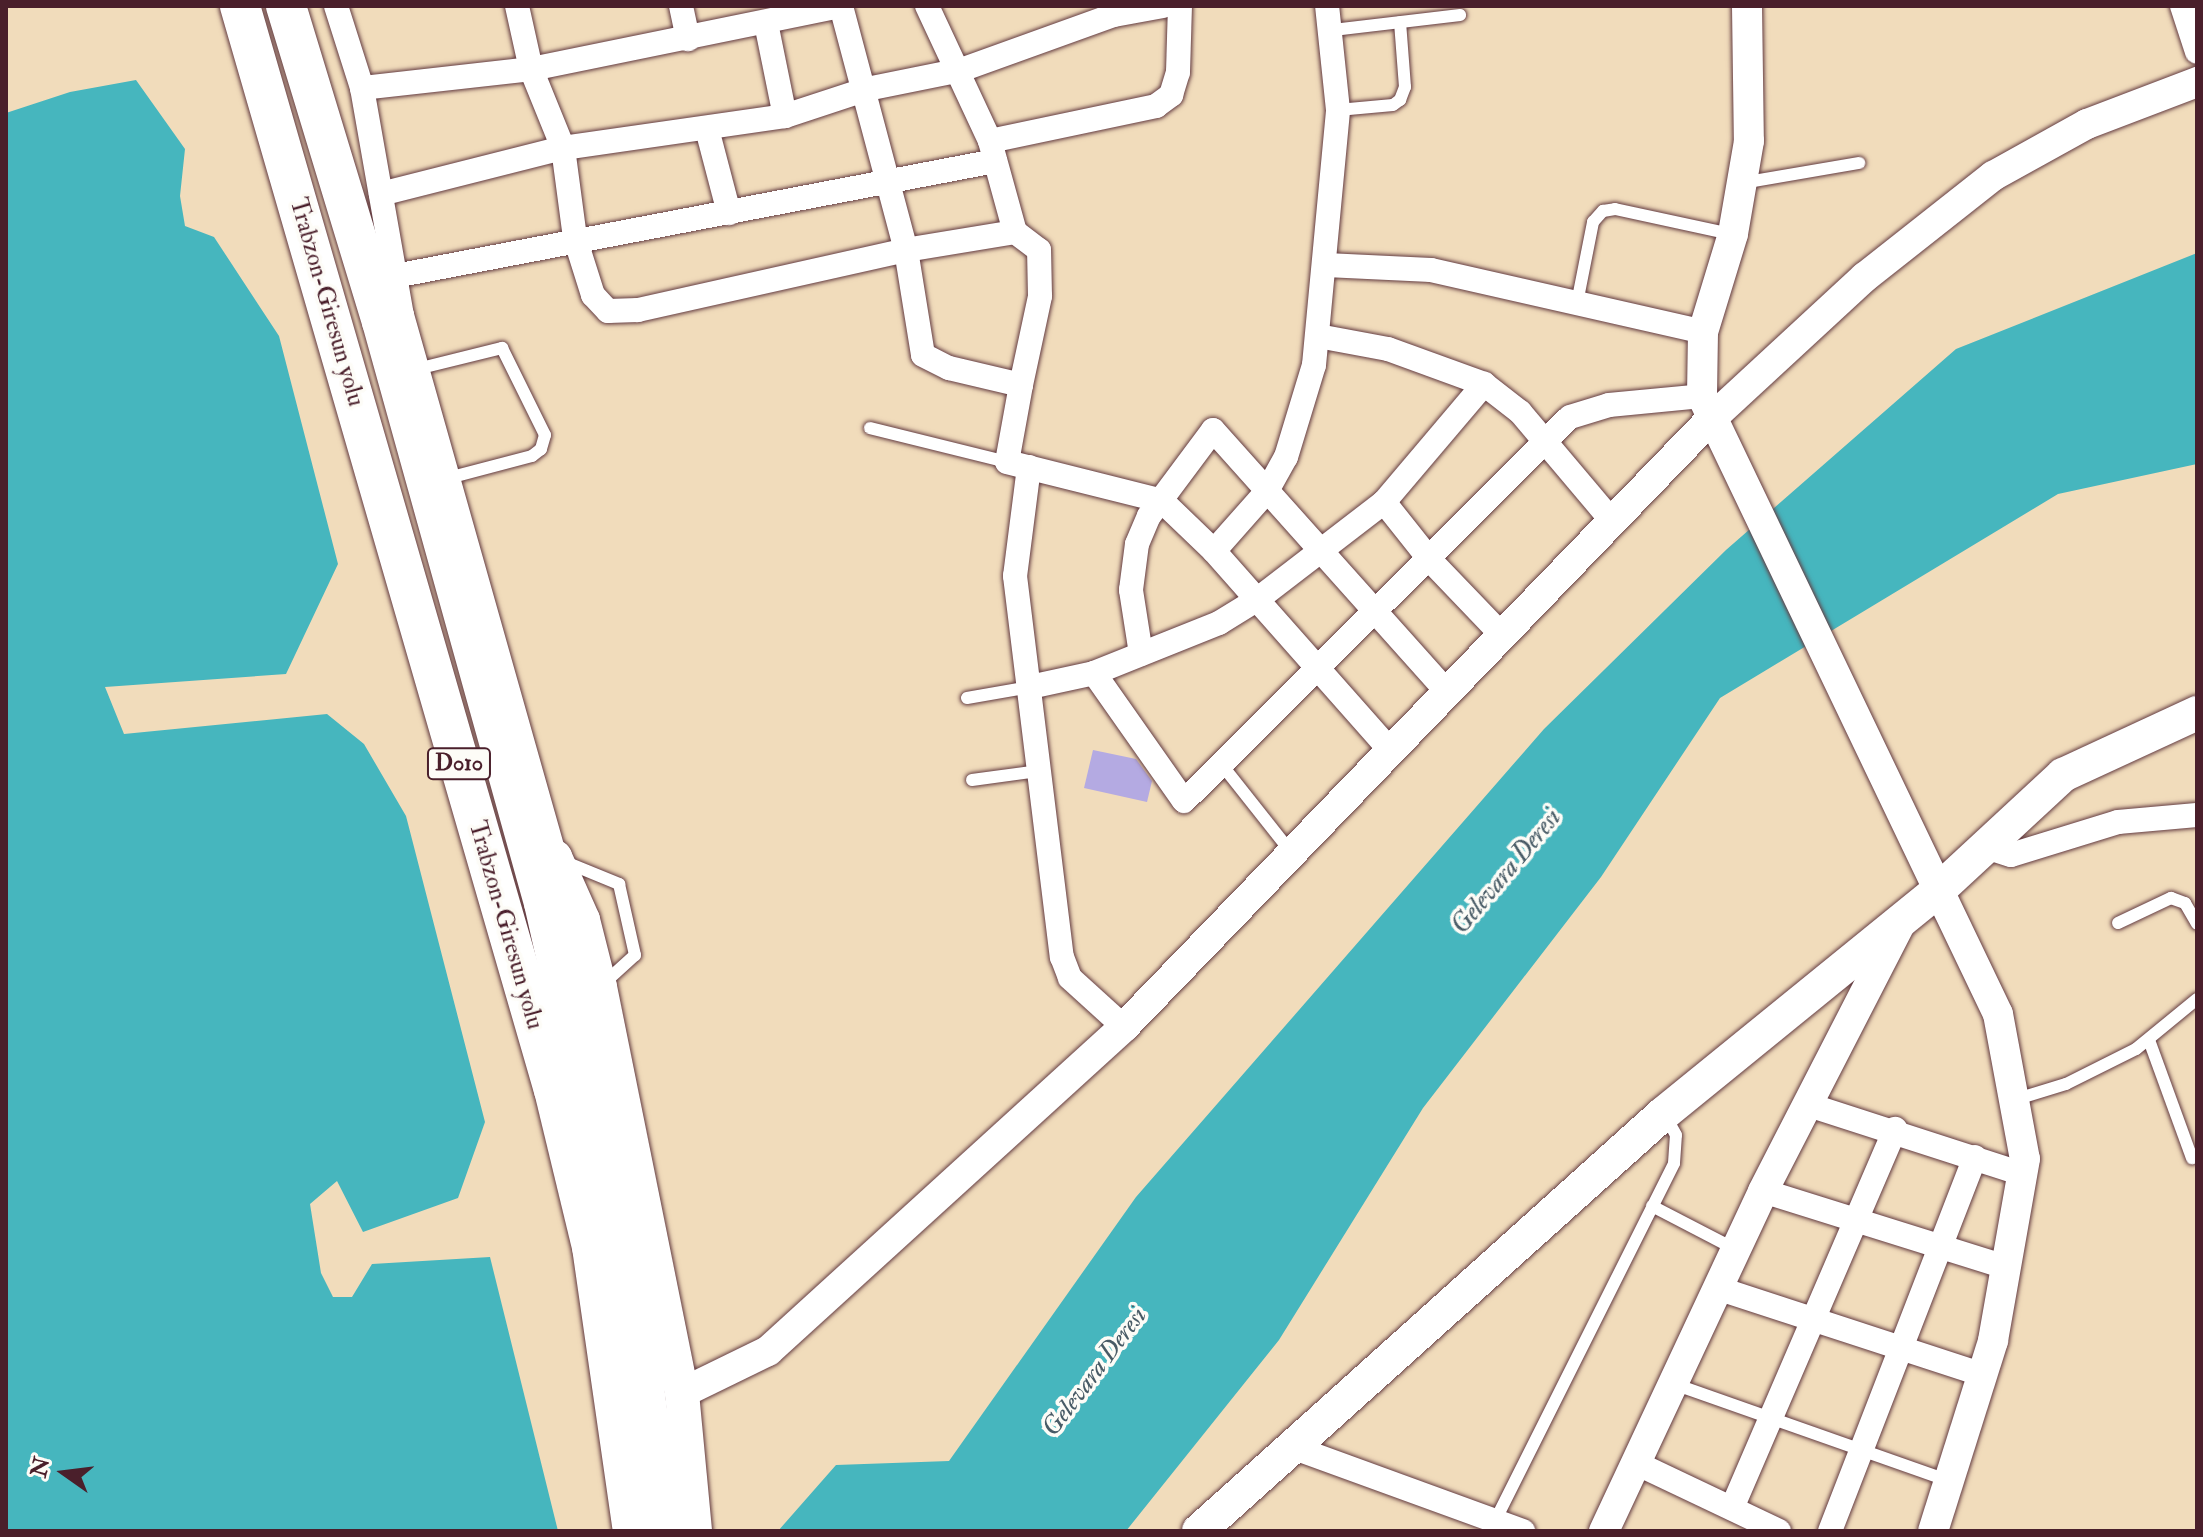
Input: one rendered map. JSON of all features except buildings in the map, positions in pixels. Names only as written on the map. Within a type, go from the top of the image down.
[{"type":"highway","name":"Trabzon-Giresun yolu","points":[[240,6],[554,1090],[592,1247],[633,1531]]},
{"type":"highway","name":"Trabzon-Giresun yolu","points":[[286,6],[392,318],[541,852],[630,1281],[663,1531]]},
{"type":"main road","points":[[1199,1531],[1663,1114],[1905,915],[1938,882],[1986,847],[2063,775],[2197,713]]},
{"type":"main road","points":[[541,852],[583,920],[600,987],[682,1393],[695,1531]]},
{"type":"street","points":[[336,6],[362,88],[395,276],[392,318],[417,369],[448,478],[541,852]]},
{"type":"street","points":[[517,6],[531,69],[563,148],[575,238],[593,295],[608,311],[638,310],[906,250],[1015,232]]},
{"type":"street","points":[[681,6],[688,39]]},
{"type":"street","points":[[362,88],[531,69],[841,6],[867,89],[906,250],[923,355],[949,368],[1021,385]]},
{"type":"street","points":[[927,6],[961,70],[993,151],[1015,232],[1039,250],[1040,296],[1021,385],[1015,576],[1062,957],[1070,978],[1124,1027]]},
{"type":"street","points":[[381,194],[563,148],[785,116],[867,89],[961,70],[1112,10],[1163,6]]},
{"type":"street","points":[[395,276],[575,238],[729,213],[888,180],[1156,106],[1171,95],[1178,72],[1180,6]]},
{"type":"street","points":[[1747,6],[1749,141],[1733,234],[1703,332],[1707,408],[1723,447],[1938,882],[1998,1014],[2017,1099],[2022,1174],[2006,1267],[1983,1375],[1933,1531]]},
{"type":"street","points":[[2182,6],[2197,52]]},
{"type":"street","points":[[1214,551],[1267,491],[1302,417],[1318,336],[1338,110],[1330,18]]},
{"type":"street","points":[[766,23],[785,116]]},
{"type":"street","points":[[682,1393],[768,1351],[1124,1027],[1612,521],[1707,408],[1993,176],[2087,124],[2197,82]]},
{"type":"street","points":[[707,129],[729,213]]},
{"type":"street","points":[[1326,265],[1431,270],[1703,332]]},
{"type":"street","points":[[1318,336],[1388,349],[1484,384],[1520,412],[1612,521]]},
{"type":"street","points":[[1030,687],[1094,673],[1219,623],[1258,599],[1384,502],[1484,384]]},
{"type":"street","points":[[1094,673],[1184,801],[1319,668],[1374,609],[1431,561],[1546,441],[1585,410],[1707,408]]},
{"type":"street","points":[[1141,654],[1132,566],[1149,516],[1213,430],[1448,693]]},
{"type":"street","points":[[1018,465],[1162,501],[1258,599],[1389,749]]},
{"type":"street","points":[[1384,502],[1431,561],[1502,635]]},
{"type":"street","points":[[1986,847],[2011,855],[2118,822],[2197,815]]},
{"type":"street","points":[[1604,1531],[1638,1464],[1763,1191],[1905,915]]},
{"type":"street","points":[[1809,1105],[1895,1129],[2022,1174]]},
{"type":"street","points":[[1732,1508],[1895,1129]]},
{"type":"street","points":[[1830,1531],[1975,1157]]},
{"type":"street","points":[[1763,1191],[2006,1267]]},
{"type":"street","points":[[1717,1288],[1983,1375]]},
{"type":"street","points":[[1292,1447],[1523,1531]]},
{"type":"street","points":[[1638,1464],[1779,1531]]},
{"type":"lane","points":[[1330,18],[1400,22],[1460,15]]},
{"type":"lane","points":[[1338,110],[1393,105],[1400,100],[1405,87],[1400,22]]},
{"type":"lane","points":[[1742,183],[1859,163]]},
{"type":"lane","points":[[1577,303],[1593,222],[1603,211],[1615,209],[1733,234]]},
{"type":"lane","points":[[417,369],[502,348],[545,435],[541,449],[532,456],[448,478]]},
{"type":"lane","points":[[870,428],[1018,465]]},
{"type":"lane","points":[[967,698],[1030,687]]},
{"type":"lane","points":[[1222,765],[1291,852]]},
{"type":"lane","points":[[972,780],[1039,771]]},
{"type":"lane","points":[[541,852],[619,884],[635,955],[600,987]]},
{"type":"lane","points":[[2118,923],[2171,898],[2185,903],[2197,924]]},
{"type":"lane","points":[[2017,1099],[2066,1084],[2149,1040],[2197,999]]},
{"type":"lane","points":[[2149,1040],[2192,1158]]},
{"type":"lane","points":[[1495,1521],[1676,1154],[1674,1129],[1663,1114]]},
{"type":"lane","points":[[1652,1206],[1735,1249]]},
{"type":"lane","points":[[1674,1384],[1769,1421],[1949,1481]]},
{"type":"water","points":[[136,80],[185,149],[180,196],[185,226],[214,237],[279,336],[338,564],[286,674],[105,687],[124,734],[327,714],[364,744],[406,816],[485,1122],[458,1198],[363,1232],[337,1181],[310,1204],[321,1273],[333,1297],[352,1297],[372,1264],[490,1257],[558,1531],[6,1531],[6,113],[70,92]]},
{"type":"water","name":"Gelevara Deresi","points":[[2197,253],[2197,464],[2058,494],[1720,698],[1601,877],[1423,1108],[1279,1340],[1126,1531],[778,1531],[836,1465],[949,1461],[1136,1197],[1544,729],[1726,550],[1956,349]]}]
